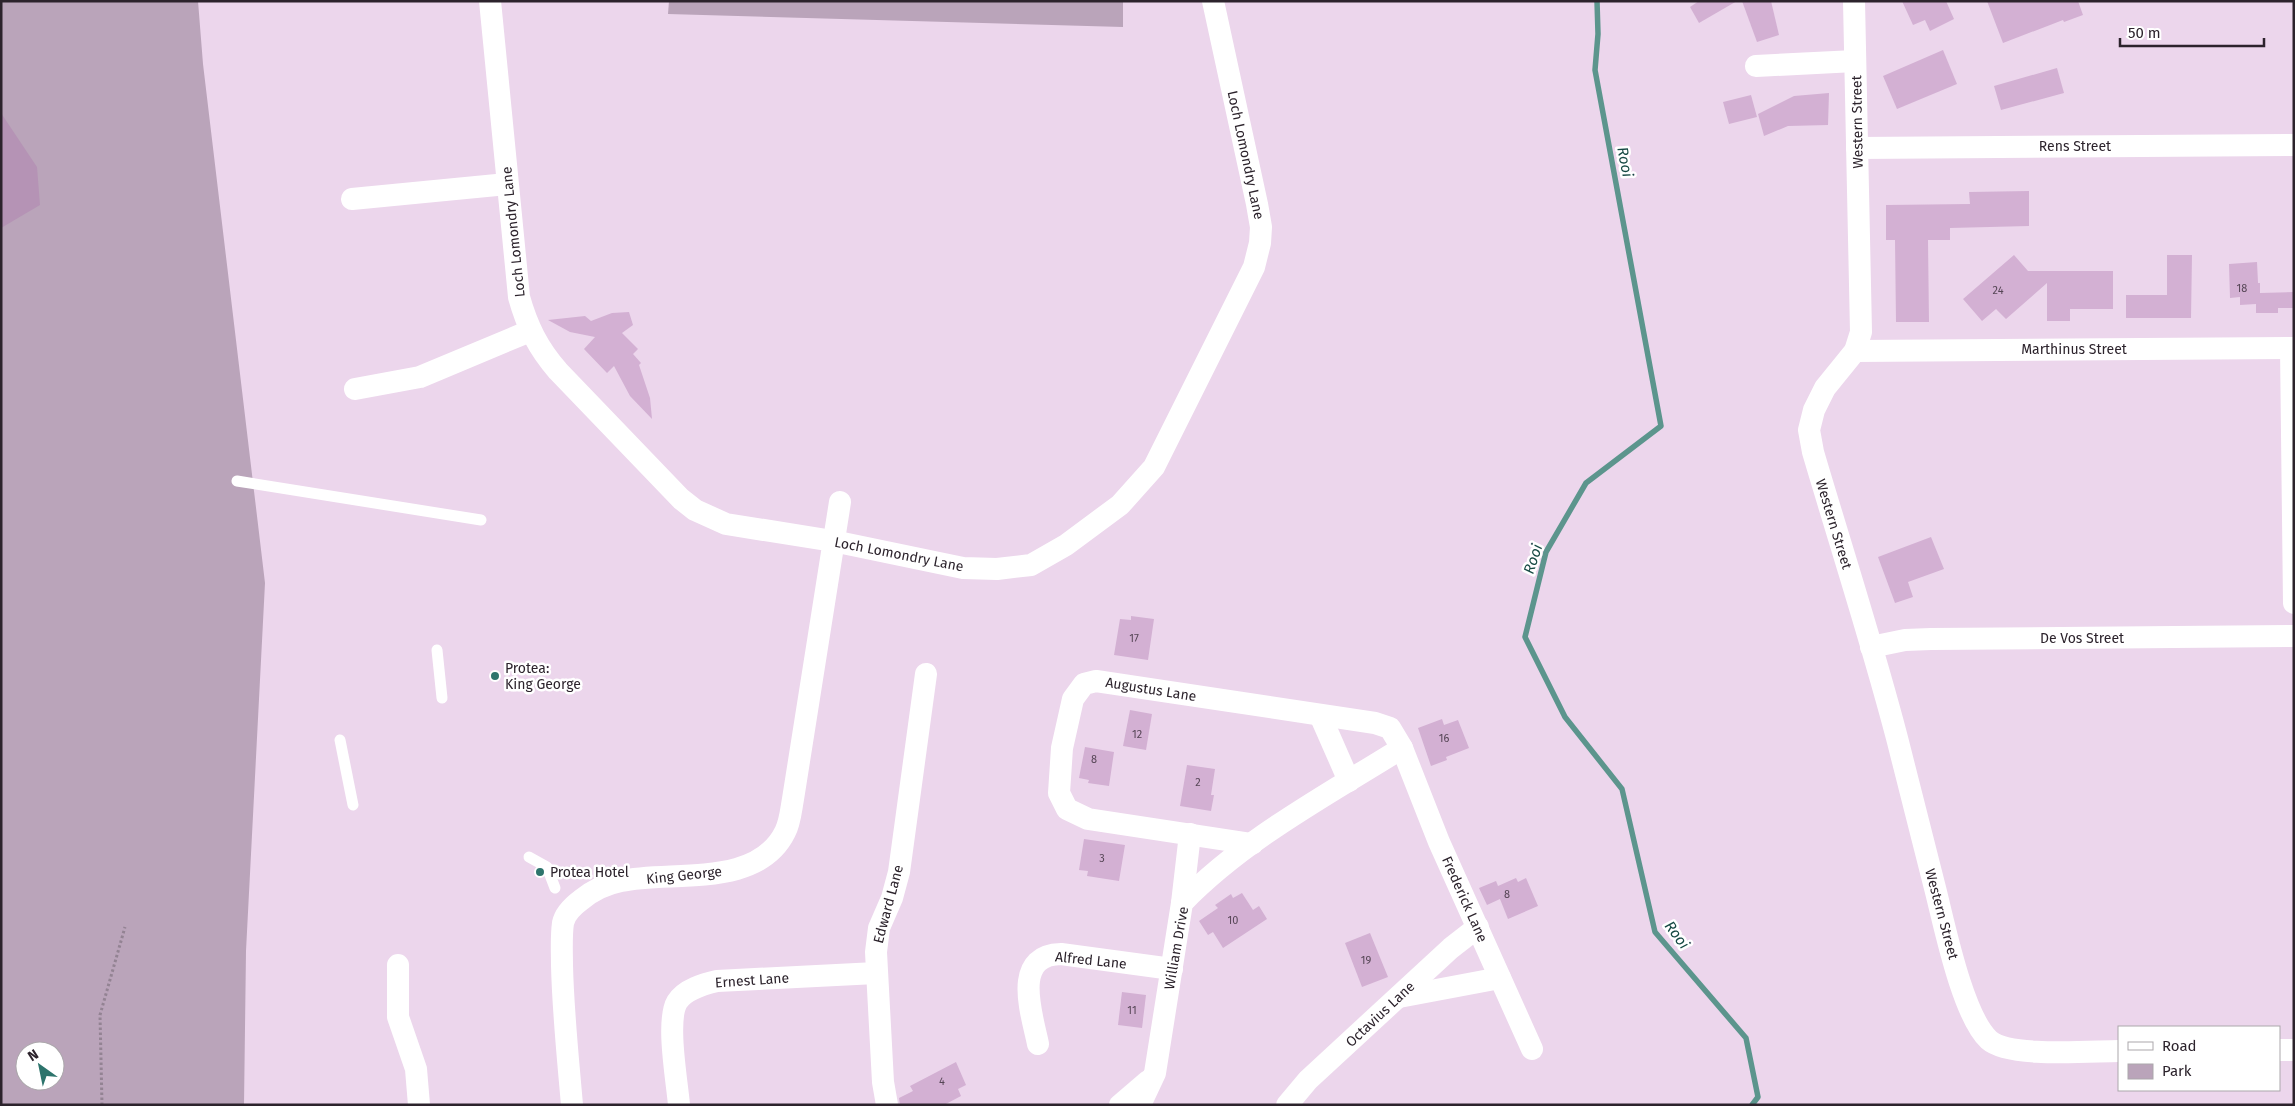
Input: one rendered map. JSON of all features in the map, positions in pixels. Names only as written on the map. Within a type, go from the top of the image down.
[{"type":"street","name":"Loch Lomondry Lane","points":[[490,1],[519,297],[530,331],[542,352],[558,371],[681,499],[695,510],[726,524],[833,541],[963,568],[997,569],[1031,565],[1066,545],[1120,505],[1154,467],[1254,267],[1260,243],[1261,227],[1213,1]]},
{"type":"street","name":"Western Street","points":[[1854,1],[1861,332],[1855,351],[1825,388],[1814,410],[1809,430],[1813,452],[1897,737],[1964,996],[1976,1022],[1990,1041],[2005,1047],[2044,1052],[2118,1051]]},
{"type":"street","points":[[1756,66],[1855,61]]},
{"type":"street","name":"Rens Street","points":[[1857,148],[2294,145]]},
{"type":"street","points":[[352,199],[507,184]]},
{"type":"street","points":[[354,389],[420,377],[530,331]]},
{"type":"street","points":[[2292,348],[2294,603]]},
{"type":"street","name":"Marthinus Street","points":[[1855,351],[2292,348]]},
{"type":"street","points":[[833,541],[840,502]]},
{"type":"street","name":"King George","points":[[572,1105],[563,995],[563,922],[567,913],[572,906],[591,892],[606,885],[624,880],[712,874],[738,869],[761,858],[776,845],[785,832],[793,799],[833,541]]},
{"type":"street","name":"De Vos Street","points":[[1871,647],[1905,640],[1931,639],[2294,636]]},
{"type":"street","name":"Edward Lane","points":[[887,1105],[883,1082],[876,952],[879,928],[892,898],[898,872],[926,674]]},
{"type":"street","name":"Augustus Lane","points":[[1252,844],[1088,819],[1067,810],[1058,793],[1062,748],[1073,699],[1084,684],[1096,681],[1386,725],[1390,728],[1402,748]]},
{"type":"street","points":[[1320,715],[1349,781]]},
{"type":"street","name":"William Drive","points":[[1140,1105],[1155,1073],[1182,903],[1197,888],[1252,844],[1402,748]]},
{"type":"street","name":"Frederick Lane","points":[[1402,748],[1439,842],[1532,1049]]},
{"type":"street","points":[[1182,903],[1190,834]]},
{"type":"street","name":"Octavius Lane","points":[[1287,1105],[1308,1080],[1451,948],[1478,927]]},
{"type":"street","name":"Alfred Lane","points":[[1038,1044],[1028,987],[1033,966],[1045,956],[1061,954],[1172,969]]},
{"type":"street","points":[[398,964],[398,1017],[416,1069],[419,1105]]},
{"type":"street","name":"Ernest Lane","points":[[679,1105],[672,1026],[677,1002],[685,994],[700,986],[717,981],[876,973]]},
{"type":"street","points":[[1399,997],[1500,978]]},
{"type":"street","points":[[2280,1050],[2294,1050]]},
{"type":"street","points":[[1120,1105],[1155,1073]]},
{"type":"lane","points":[[237,481],[480,520]]},
{"type":"lane","points":[[437,650],[442,698]]},
{"type":"lane","points":[[340,740],[353,805]]},
{"type":"lane","points":[[529,857],[547,867],[555,888]]},
{"type":"path","points":[[102,1105],[100,1015],[125,927]]},
{"type":"green space","points":[[1,1],[198,1],[203,64],[265,583],[246,951],[244,1105],[1,1105]]},
{"type":"green space","points":[[669,1],[1123,1],[1123,27],[668,14]]},
{"type":"shaded area","points":[[1,113],[37,167],[40,205],[1,228]]},
{"type":"building","points":[[1699,1],[1737,1],[1699,23],[1690,7]]},
{"type":"building","points":[[1742,1],[1771,1],[1779,35],[1757,42]]},
{"type":"building","points":[[1902,1],[1946,1],[1954,19],[1930,31],[1925,20],[1913,25]]},
{"type":"building","points":[[1987,1],[2078,1],[2083,15],[2064,22],[2063,20],[2003,43]]},
{"type":"building","points":[[1943,50],[1957,84],[1897,109],[1883,76]]},
{"type":"building","points":[[2057,68],[2064,93],[2001,110],[1994,86]]},
{"type":"building","points":[[1829,93],[1828,125],[1788,126],[1764,136],[1758,114],[1794,96]]},
{"type":"building","points":[[1751,95],[1757,117],[1729,124],[1723,102]]},
{"type":"building","points":[[2029,191],[2029,226],[1950,228],[1950,240],[1928,240],[1929,322],[1896,322],[1895,240],[1886,240],[1886,205],[1970,204],[1969,192]]},
{"type":"building","points":[[2014,255],[2028,271],[2113,271],[2113,309],[2070,309],[2070,321],[2047,321],[2047,283],[2006,319],[1996,309],[1982,321],[1963,299]]},
{"type":"building","points":[[2167,255],[2192,255],[2191,318],[2126,318],[2126,295],[2167,295]]},
{"type":"building","points":[[2257,262],[2260,293],[2294,292],[2294,308],[2278,308],[2278,313],[2256,313],[2256,304],[2240,305],[2240,297],[2230,298],[2229,264]]},
{"type":"building","points":[[629,312],[633,325],[622,333],[638,349],[633,354],[641,363],[639,365],[650,398],[652,419],[630,396],[614,366],[607,373],[584,349],[595,337],[570,332],[548,320],[585,316],[591,321],[612,313]]},
{"type":"building","points":[[1931,537],[1944,569],[1908,582],[1913,597],[1895,603],[1878,557]]},
{"type":"building","points":[[1131,616],[1154,619],[1148,660],[1114,655],[1120,619],[1131,620]]},
{"type":"building","points":[[1130,710],[1152,714],[1146,750],[1123,746]]},
{"type":"building","points":[[1442,719],[1444,725],[1458,720],[1469,748],[1446,757],[1447,760],[1431,766],[1418,728]]},
{"type":"building","points":[[1085,747],[1114,752],[1109,786],[1088,783],[1089,780],[1079,778]]},
{"type":"building","points":[[1187,765],[1215,769],[1211,795],[1214,795],[1211,811],[1180,806]]},
{"type":"building","points":[[1084,839],[1125,845],[1119,881],[1087,876],[1088,871],[1079,870]]},
{"type":"building","points":[[1516,878],[1518,882],[1526,878],[1538,906],[1508,919],[1500,899],[1487,905],[1479,888],[1496,881],[1498,886]]},
{"type":"building","points":[[1242,893],[1253,910],[1259,906],[1267,919],[1223,948],[1213,932],[1208,935],[1199,921],[1218,908],[1215,905],[1231,894],[1233,898]]},
{"type":"building","points":[[1370,933],[1388,977],[1362,987],[1345,943]]},
{"type":"building","points":[[1122,992],[1146,995],[1142,1028],[1118,1025]]},
{"type":"building","points":[[956,1062],[966,1085],[958,1089],[961,1096],[944,1105],[900,1105],[899,1098],[913,1091],[910,1086]]},
{"type":"waterway","name":"Rooi","points":[[1597,1],[1598,34],[1595,70],[1661,426],[1586,483],[1546,552],[1525,637],[1565,717],[1622,789],[1655,932],[1746,1038],[1758,1097],[1752,1105]]},
{"type":"place","name":"Protea: King George","points":[[495,676]]},
{"type":"place","name":"Protea Hotel","points":[[540,872]]}]
